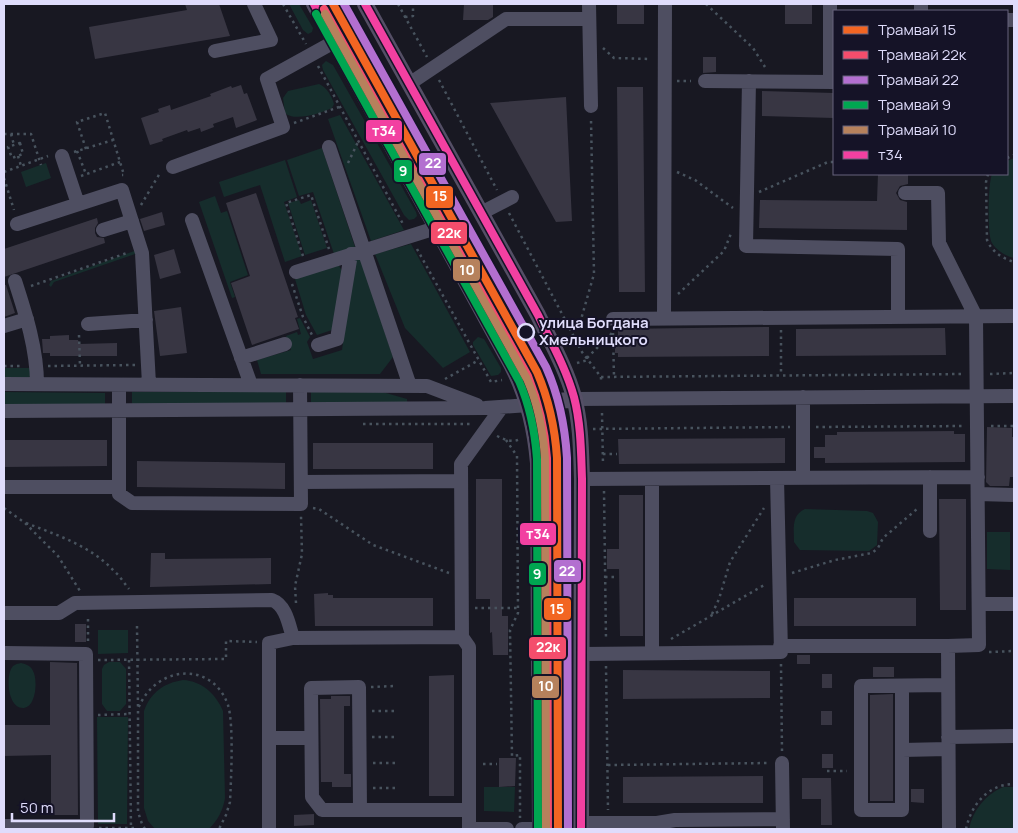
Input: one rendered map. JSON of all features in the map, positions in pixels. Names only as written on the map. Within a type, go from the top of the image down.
[{"type":"main road","points":[[314,4],[515,371],[529,405],[538,463],[540,829]]},
{"type":"main road","points":[[365,4],[538,315],[564,366],[575,399],[580,431],[582,479],[581,826]]},
{"type":"main road","points":[[529,405],[575,399]]},
{"type":"street","points":[[215,52],[271,40],[254,4]]},
{"type":"street","points":[[589,4],[591,106]]},
{"type":"street","points":[[664,319],[665,4]]},
{"type":"street","points":[[705,81],[832,82],[830,4]]},
{"type":"street","points":[[409,84],[506,19],[589,19]]},
{"type":"street","points":[[173,167],[283,127],[267,80],[334,42]]},
{"type":"street","points":[[749,81],[746,246],[898,249],[898,317]]},
{"type":"street","points":[[329,147],[357,252],[410,386]]},
{"type":"street","points":[[62,156],[78,204]]},
{"type":"street","points":[[18,223],[122,190],[141,248],[149,384]]},
{"type":"street","points":[[581,654],[652,651],[979,646],[976,317],[939,243],[938,193],[905,193]]},
{"type":"street","points":[[481,213],[512,196]]},
{"type":"street","points":[[192,220],[251,385]]},
{"type":"street","points":[[103,230],[132,221]]},
{"type":"street","points":[[302,270],[436,228]]},
{"type":"street","points":[[318,345],[337,339],[357,252]]},
{"type":"street","points":[[16,286],[27,318],[37,366],[37,384]]},
{"type":"street","points":[[613,319],[1014,316]]},
{"type":"street","points":[[4,326],[27,318]]},
{"type":"street","points":[[84,326],[146,320]]},
{"type":"street","points":[[241,358],[284,344]]},
{"type":"street","points":[[4,384],[431,387],[484,408]]},
{"type":"street","points":[[119,384],[119,494],[132,503],[301,504],[300,385]]},
{"type":"street","points":[[575,399],[1014,396]]},
{"type":"street","points":[[803,397],[803,478]]},
{"type":"street","points":[[4,412],[484,408],[529,405]]},
{"type":"street","points":[[502,407],[461,464],[461,608],[462,637],[469,647],[469,829],[507,829]]},
{"type":"street","points":[[930,477],[930,531]]},
{"type":"street","points":[[582,479],[652,478],[777,483],[803,478],[978,477]]},
{"type":"street","points":[[652,478],[652,651]]},
{"type":"street","points":[[301,482],[461,481]]},
{"type":"street","points":[[777,483],[780,649]]},
{"type":"street","points":[[4,487],[119,486]]},
{"type":"street","points":[[978,494],[1014,496]]},
{"type":"street","points":[[4,614],[59,613],[76,603],[273,600],[278,602],[282,608],[293,638]]},
{"type":"street","points":[[979,604],[1014,604]]},
{"type":"street","points":[[269,829],[269,643],[293,638],[462,637]]},
{"type":"street","points":[[948,646],[949,829]]},
{"type":"street","points":[[4,653],[86,657],[88,826],[4,826]]},
{"type":"street","points":[[902,686],[902,810],[861,810],[861,686],[948,685]]},
{"type":"street","points":[[360,810],[358,687],[311,688],[312,797],[322,810],[360,810],[469,810]]},
{"type":"street","points":[[902,750],[1014,736]]},
{"type":"street","points":[[269,738],[311,738]]},
{"type":"street","points":[[581,826],[608,823],[657,826],[674,820],[783,824],[778,763]]},
{"type":"street","points":[[521,825],[540,829]]},
{"type":"path","points":[[283,4],[491,382],[506,379]]},
{"type":"path","points":[[405,16],[413,16],[413,4]]},
{"type":"path","points":[[706,4],[753,48],[774,81]]},
{"type":"path","points":[[589,36],[614,58],[665,60]]},
{"type":"path","points":[[665,81],[705,81]]},
{"type":"path","points":[[580,322],[594,274],[591,106]]},
{"type":"path","points":[[283,127],[339,107]]},
{"type":"path","points":[[86,148],[77,122],[105,113],[124,175],[115,178]]},
{"type":"path","points":[[4,134],[31,134],[41,165]]},
{"type":"path","points":[[11,134],[14,145]]},
{"type":"path","points":[[20,143],[23,154],[18,156],[12,158],[8,147],[20,143]]},
{"type":"path","points":[[77,151],[86,174]]},
{"type":"path","points":[[18,156],[21,166]]},
{"type":"path","points":[[70,180],[120,162]]},
{"type":"path","points":[[671,170],[695,180],[740,214],[747,198],[828,162],[833,162]]},
{"type":"path","points":[[132,221],[161,171],[173,167]]},
{"type":"path","points":[[988,175],[986,182],[987,240],[989,245],[999,255],[1014,262]]},
{"type":"path","points":[[4,178],[18,223]]},
{"type":"path","points":[[318,345],[303,317],[289,274],[302,270],[286,203],[311,195],[332,260]]},
{"type":"path","points":[[674,298],[724,251],[734,228]]},
{"type":"path","points":[[16,286],[141,248]]},
{"type":"path","points":[[781,318],[781,375]]},
{"type":"path","points":[[566,322],[613,323],[613,319]]},
{"type":"path","points":[[80,366],[84,326]]},
{"type":"path","points":[[576,363],[587,359],[613,332],[614,376]]},
{"type":"path","points":[[431,387],[479,360]]},
{"type":"path","points":[[4,366],[148,365]]},
{"type":"path","points":[[601,380],[601,377],[614,376],[1014,374]]},
{"type":"path","points":[[602,413],[608,823]]},
{"type":"path","points":[[988,426],[1014,426]]},
{"type":"path","points":[[593,429],[603,428]]},
{"type":"path","points":[[521,825],[520,755],[512,756],[510,630],[518,613],[517,456],[506,440],[518,440],[523,437]]},
{"type":"path","points":[[603,454],[617,454]]},
{"type":"path","points":[[712,616],[730,562],[777,483]]},
{"type":"path","points":[[652,651],[779,577],[835,560],[872,554],[878,548],[883,538],[930,498]]},
{"type":"path","points":[[296,600],[295,586],[302,554],[301,504],[319,510],[373,545],[449,572],[461,590]]},
{"type":"path","points":[[4,508],[24,523],[58,556],[88,603],[88,652],[86,657],[129,660],[226,659],[226,641],[269,643]]},
{"type":"path","points":[[24,523],[64,538],[95,554],[114,571],[129,590],[131,602]]},
{"type":"path","points":[[605,577],[618,577]]},
{"type":"path","points":[[461,608],[518,608]]},
{"type":"path","points":[[96,828],[138,829],[137,626]]},
{"type":"path","points":[[979,646],[979,652],[1014,652]]},
{"type":"path","points":[[608,765],[778,763],[780,649]]},
{"type":"path","points":[[129,660],[131,828]]},
{"type":"path","points":[[138,709],[145,694],[155,683],[178,674],[187,673],[201,677],[213,684],[223,696],[227,704],[231,723],[231,789],[226,815],[219,829]]},
{"type":"path","points":[[358,687],[395,686]]},
{"type":"path","points":[[359,711],[395,711]]},
{"type":"path","points":[[87,715],[130,714]]},
{"type":"path","points":[[359,738],[396,737]]},
{"type":"path","points":[[359,764],[396,762]]},
{"type":"path","points":[[827,771],[861,771]]},
{"type":"path","points":[[966,829],[973,809],[987,793],[1002,785],[1014,784]]},
{"type":"path","points":[[359,788],[396,788]]},
{"type":"path","points":[[138,812],[145,829]]},
{"type":"green space","points":[[289,4],[299,4],[313,28],[312,32],[308,34],[303,30]]},
{"type":"green space","points":[[326,61],[333,65],[416,212],[417,216],[414,219],[409,220],[404,215],[323,70],[322,65]]},
{"type":"green space","points":[[319,84],[330,95],[334,104],[332,108],[301,117],[289,116],[285,113],[283,98],[288,91]]},
{"type":"green space","points":[[340,115],[404,230],[371,241],[328,119]]},
{"type":"green space","points":[[322,148],[355,247],[334,254],[313,192],[299,196],[287,160]]},
{"type":"green space","points":[[1014,158],[1014,258],[996,248],[992,243],[989,231],[992,175],[1008,175],[1008,161]]},
{"type":"green space","points":[[285,160],[297,197],[284,202],[302,256],[285,262],[260,185],[224,197],[219,182]]},
{"type":"green space","points":[[46,163],[51,178],[26,187],[21,172]]},
{"type":"green space","points":[[215,196],[221,213],[227,211],[248,275],[230,282],[235,297],[232,298],[199,202]]},
{"type":"green space","points":[[299,200],[301,204],[311,200],[327,248],[305,255],[288,203]]},
{"type":"green space","points":[[411,244],[470,352],[443,368],[405,328],[375,254]]},
{"type":"green space","points":[[137,250],[138,253],[54,282],[51,287],[49,285],[51,281]]},
{"type":"green space","points":[[360,258],[393,357],[380,374],[261,374],[257,360],[291,350],[286,336],[297,332],[298,335],[301,334],[297,319],[300,318],[310,337],[307,342],[313,359],[342,350],[355,259]]},
{"type":"green space","points":[[338,264],[345,276],[332,330],[317,335],[306,315],[295,279]]},
{"type":"green space","points":[[478,337],[484,339],[501,368],[501,372],[498,375],[491,376],[473,345],[473,342]]},
{"type":"green space","points":[[4,368],[35,368],[28,379],[4,379]]},
{"type":"green space","points":[[311,391],[379,391],[407,399],[407,404],[311,404]]},
{"type":"green space","points":[[4,392],[105,393],[105,405],[4,405]]},
{"type":"green space","points":[[132,392],[286,392],[286,404],[132,404]]},
{"type":"green space","points":[[805,509],[867,511],[873,513],[878,522],[877,545],[869,551],[800,550],[794,542],[794,523],[797,515]]},
{"type":"green space","points":[[987,532],[1010,532],[1010,570],[987,569]]},
{"type":"green space","points":[[98,630],[128,630],[128,653],[98,654]]},
{"type":"green space","points":[[109,662],[120,662],[126,669],[126,704],[120,711],[107,711],[102,704],[102,669]]},
{"type":"green space","points":[[21,663],[33,671],[36,686],[31,703],[24,708],[15,704],[9,686],[11,669]]},
{"type":"green space","points":[[183,680],[196,683],[208,690],[223,711],[225,798],[220,815],[209,829],[155,829],[148,821],[144,808],[144,711],[154,694],[164,686]]},
{"type":"green space","points":[[97,717],[128,717],[127,824],[98,824]]},
{"type":"green space","points":[[484,787],[515,787],[514,812],[484,811]]},
{"type":"green space","points":[[1003,787],[1014,787],[1014,829],[969,829],[973,816],[985,799]]},
{"type":"building","points":[[185,4],[219,4],[230,36],[95,59],[89,27],[187,10]]},
{"type":"building","points":[[464,4],[493,4],[493,17],[488,20],[463,20]]},
{"type":"building","points":[[617,4],[644,4],[644,24],[617,24]]},
{"type":"building","points":[[785,4],[812,4],[812,24],[785,24]]},
{"type":"building","points":[[703,57],[716,57],[716,72],[703,73]]},
{"type":"building","points":[[241,85],[244,94],[247,93],[257,120],[236,128],[233,117],[213,124],[214,127],[201,132],[200,128],[188,132],[187,130],[150,145],[141,118],[159,112],[158,109],[170,105],[171,110],[211,96],[210,94],[231,86],[232,88]]},
{"type":"building","points":[[617,87],[643,87],[645,292],[619,292]]},
{"type":"building","points":[[762,91],[833,93],[833,118],[762,116]]},
{"type":"building","points":[[566,97],[572,221],[556,222],[490,103]]},
{"type":"building","points":[[878,175],[908,175],[908,184],[900,186],[896,193],[900,200],[907,202],[907,230],[759,228],[760,200],[877,201]]},
{"type":"building","points":[[256,193],[298,317],[295,318],[299,329],[252,345],[231,283],[250,276],[226,203]]},
{"type":"building","points":[[162,212],[165,225],[144,231],[140,219]]},
{"type":"building","points":[[97,218],[98,223],[95,233],[97,237],[104,238],[105,243],[4,277],[4,249]]},
{"type":"building","points":[[174,249],[181,273],[160,279],[154,255]]},
{"type":"building","points":[[4,285],[6,285],[15,313],[4,317]]},
{"type":"building","points":[[181,307],[187,353],[160,356],[154,311]]},
{"type":"building","points":[[769,327],[769,356],[618,357],[618,353],[615,353],[615,335],[618,335],[618,329]]},
{"type":"building","points":[[945,328],[946,355],[796,356],[796,329]]},
{"type":"building","points":[[69,335],[69,340],[78,340],[79,344],[117,343],[117,356],[50,356],[50,353],[43,353],[42,339],[50,339],[50,336]]},
{"type":"building","points":[[987,427],[1012,428],[1012,437],[1014,437],[1014,477],[1010,477],[1009,486],[990,486],[986,482]]},
{"type":"building","points":[[954,431],[954,434],[965,434],[965,462],[825,463],[825,458],[814,458],[814,447],[825,447],[825,435],[837,435],[837,432]]},
{"type":"building","points":[[785,438],[785,463],[619,464],[618,439]]},
{"type":"building","points":[[4,440],[107,440],[107,466],[4,467]]},
{"type":"building","points":[[313,443],[433,443],[433,469],[313,469]]},
{"type":"building","points":[[137,461],[285,463],[285,489],[137,487]]},
{"type":"building","points":[[476,479],[502,479],[502,616],[508,616],[508,655],[493,655],[492,632],[490,633],[490,599],[476,599]]},
{"type":"building","points":[[619,495],[643,495],[643,636],[620,636],[619,569],[607,569],[607,549],[619,549]]},
{"type":"building","points":[[939,499],[966,499],[966,610],[940,610]]},
{"type":"building","points":[[151,553],[165,553],[165,559],[271,558],[271,584],[150,587]]},
{"type":"building","points":[[328,593],[328,595],[333,595],[333,598],[433,598],[433,626],[315,626],[314,594]]},
{"type":"building","points":[[794,598],[916,598],[916,626],[794,626]]},
{"type":"building","points":[[75,624],[86,624],[86,642],[75,642]]},
{"type":"building","points":[[797,655],[810,655],[810,664],[797,664]]},
{"type":"building","points":[[50,662],[77,663],[78,815],[51,815],[51,755],[4,756],[4,725],[50,725]]},
{"type":"building","points":[[873,667],[894,667],[894,677],[873,677]]},
{"type":"building","points":[[623,670],[770,671],[770,698],[623,699]]},
{"type":"building","points":[[822,674],[832,674],[832,688],[822,688]]},
{"type":"building","points":[[454,675],[454,796],[429,796],[429,676]]},
{"type":"building","points":[[893,694],[893,801],[870,801],[870,695]]},
{"type":"building","points":[[331,696],[350,696],[350,706],[344,706],[344,774],[351,774],[351,787],[332,787],[332,782],[321,782],[320,699],[331,699]]},
{"type":"building","points":[[821,711],[832,711],[832,725],[821,725]]},
{"type":"building","points":[[822,754],[833,754],[833,768],[822,768]]},
{"type":"building","points":[[499,758],[516,758],[515,786],[499,787]]},
{"type":"building","points":[[763,776],[763,803],[623,803],[623,777]]},
{"type":"building","points":[[802,778],[831,778],[832,825],[821,825],[821,799],[802,799]]},
{"type":"building","points":[[911,789],[924,789],[924,803],[911,802]]},
{"type":"building","points":[[314,814],[314,825],[294,826],[294,815]]},
{"type":"tram line","name":"15","points":[[333,4],[537,372],[548,404],[555,436],[557,458],[558,829]]},
{"type":"tram line","name":"22","points":[[344,4],[546,367],[558,400],[565,434],[567,458],[568,829]]},
{"type":"tram line","name":"22к","points":[[324,9],[528,376],[538,406],[545,437],[547,458],[548,829]]},
{"type":"tram line","name":"9","points":[[316,14],[519,381],[529,410],[537,459],[538,829]]},
{"type":"tram line","name":"10","points":[[325,14],[527,379],[537,408],[545,458],[546,829]]},
{"type":"transit line","name":"т34","points":[[314,4],[512,366],[530,413],[538,463],[540,829]]},
{"type":"transit line","name":"т34","points":[[365,4],[538,315],[563,365],[574,397],[581,448],[582,479],[581,829]]},
{"type":"place","name":"улица Богдана Хмельницкого","points":[[526,332]]}]
